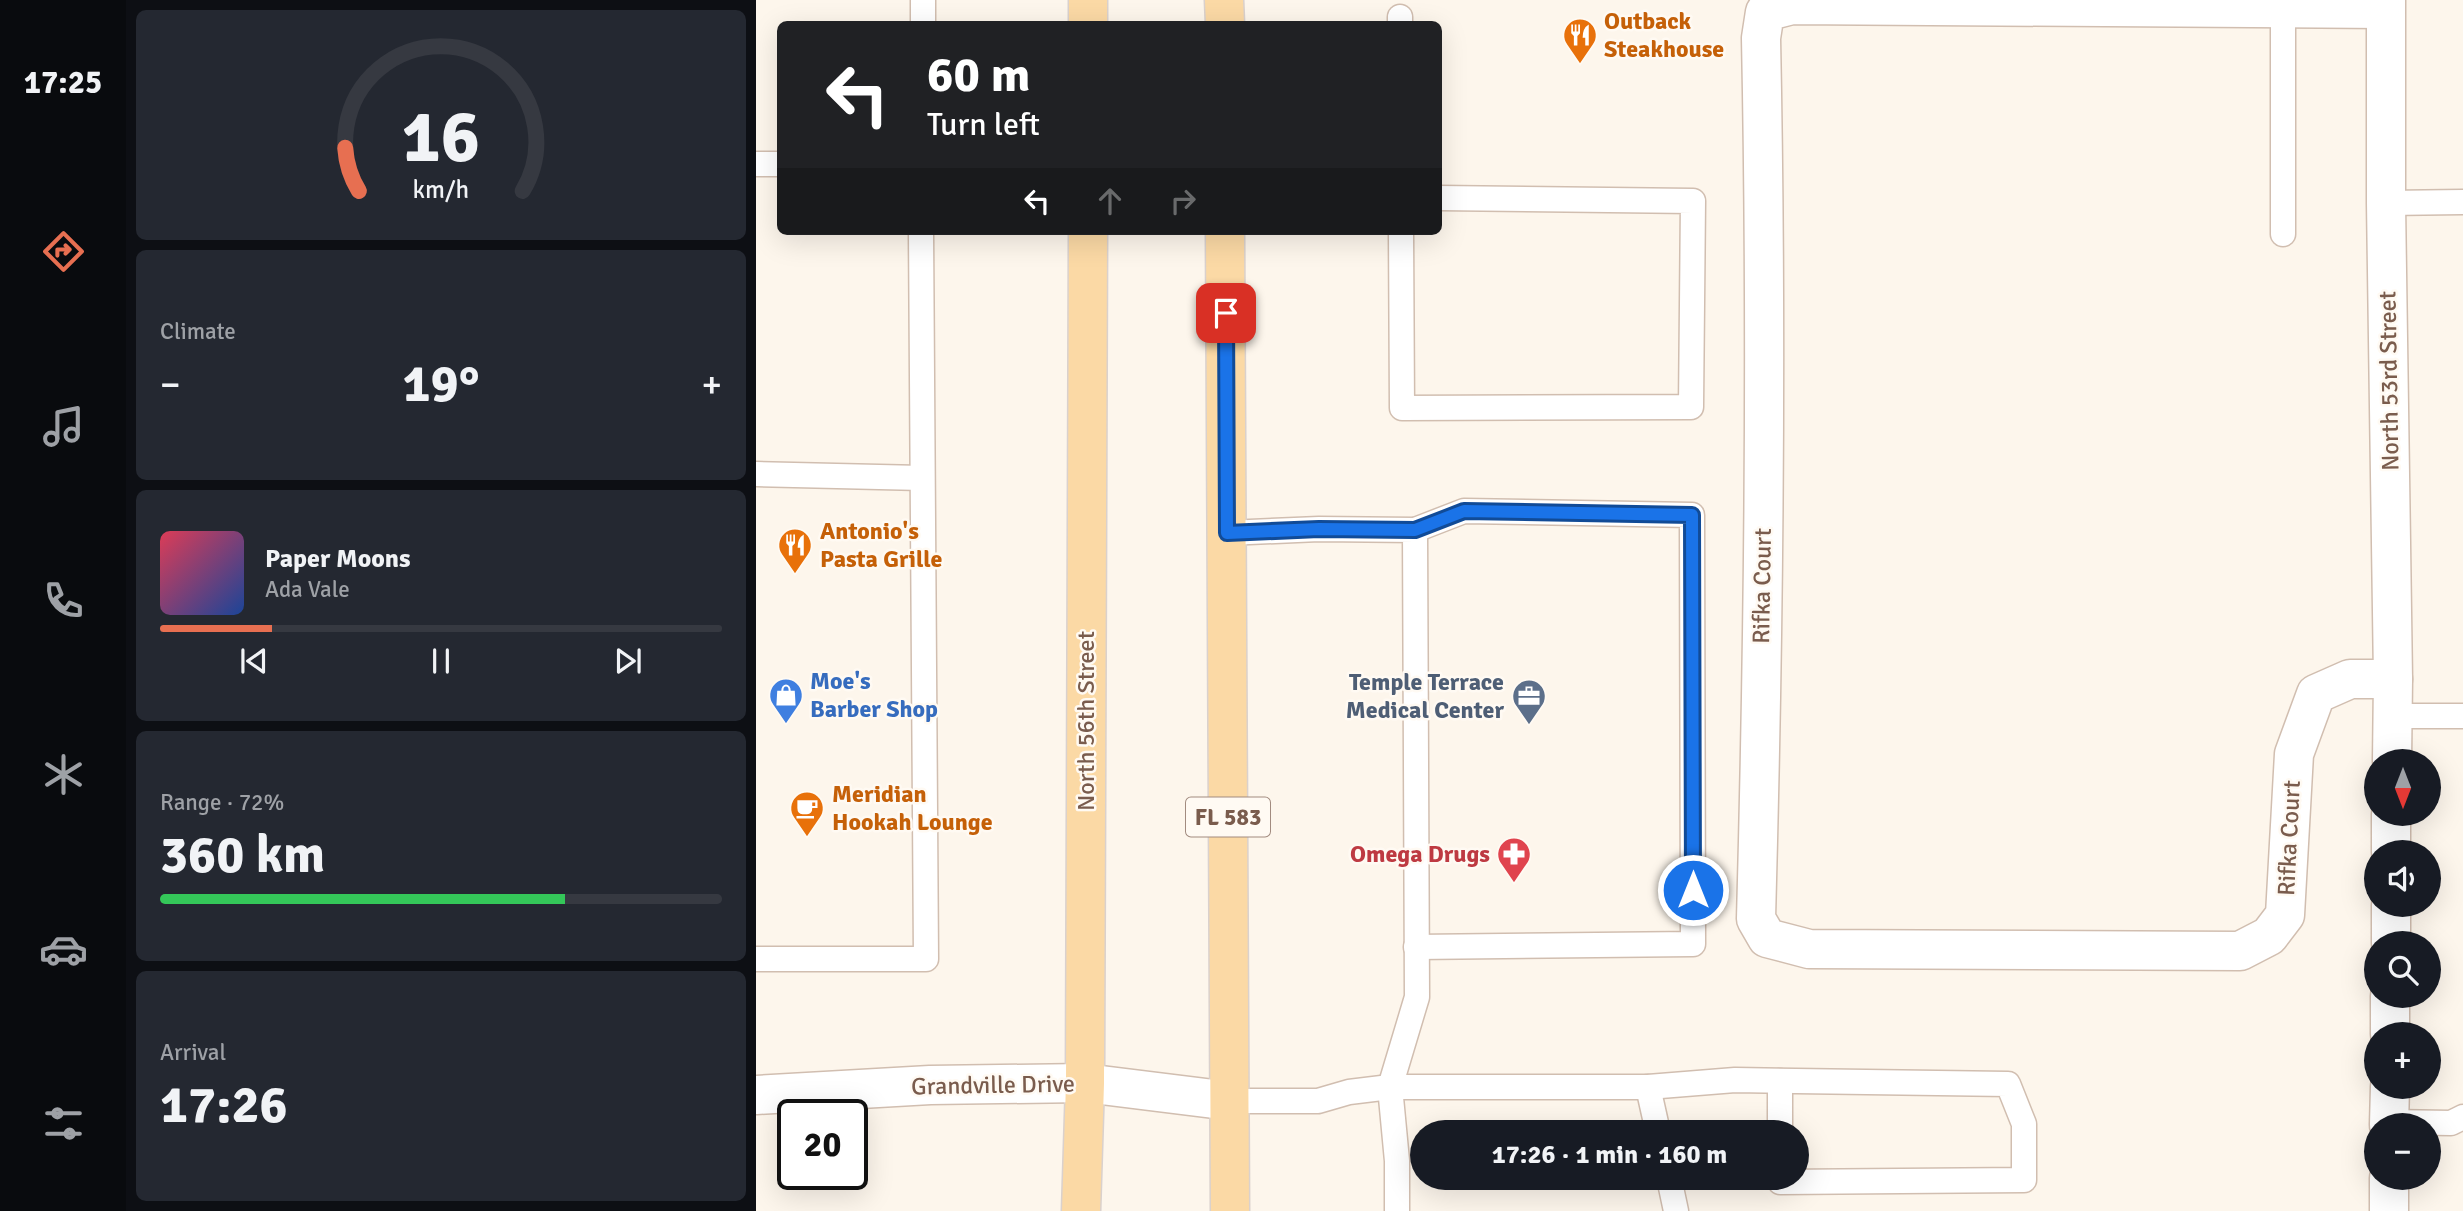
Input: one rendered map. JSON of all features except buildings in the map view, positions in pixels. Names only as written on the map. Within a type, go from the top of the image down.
[{"type":"main road","points":[[1088,0],[1088,21]]},
{"type":"main road","points":[[1224,0],[1225,21]]},
{"type":"main road","name":"FL 583","points":[[1225,235],[1230,1211]]},
{"type":"main road","name":"North 56th Street","points":[[1081,1211],[1085,1083],[1083,239]]},
{"type":"street","name":"Rifka Court","points":[[2386,4],[2283,9],[1792,5],[1765,12],[1761,38],[1765,258],[1761,756],[1756,919],[1767,938],[1809,949],[2240,951],[2269,936],[2285,915],[2294,754],[2316,694],[2350,679],[2393,698]]},
{"type":"street","name":"North 53rd Street","points":[[2386,4],[2392,749]]},
{"type":"street","name":"Grandville Drive","points":[[756,1095],[930,1085],[1085,1083],[1230,1101]]},
{"type":"street","points":[[2389,1190],[2389,1211]]},
{"type":"lane","points":[[923,0],[923,21]]},
{"type":"lane","points":[[1078,21],[1083,0]]},
{"type":"lane","points":[[2283,9],[2283,234]]},
{"type":"lane","points":[[756,164],[777,164]]},
{"type":"lane","points":[[1401,235],[1402,408],[1692,407],[1693,201],[1442,198]]},
{"type":"lane","points":[[2386,202],[2463,202]]},
{"type":"lane","points":[[756,959],[926,960],[921,235]]},
{"type":"lane","points":[[756,474],[922,478]]},
{"type":"lane","points":[[1227,533],[1319,529],[1415,530],[1464,511],[1692,515],[1693,944],[1416,947]]},
{"type":"lane","points":[[1397,1211],[1397,1161],[1390,1087],[1417,997],[1415,530]]},
{"type":"lane","points":[[2393,698],[2463,716]]},
{"type":"lane","points":[[1230,1101],[1318,1101],[1390,1087],[1648,1087],[1735,1080],[2008,1084],[2024,1124],[2024,1180],[1809,1182]]},
{"type":"lane","points":[[1780,1081],[1780,1120]]},
{"type":"lane","points":[[1648,1087],[1655,1120]]},
{"type":"lane","points":[[2390,1111],[2451,1123],[2463,1117]]},
{"type":"lane","points":[[1672,1190],[1676,1211]]},
{"type":"place","name":"Outback Steakhouse","points":[[1580,65]]},
{"type":"place","name":"Antonio's Pasta Grille","points":[[795,575]]},
{"type":"place","name":"Moe's Barber Shop","points":[[786,725]]},
{"type":"place","name":"Temple Terrace Medical Center","points":[[1529,726]]},
{"type":"place","name":"Meridian Hookah Lounge","points":[[807,838]]},
{"type":"place","name":"Omega Drugs","points":[[1514,884]]},
{"type":"route","points":[[1226,313],[1227,533],[1319,529],[1415,530],[1464,511],[1692,515],[1693,890]]}]
